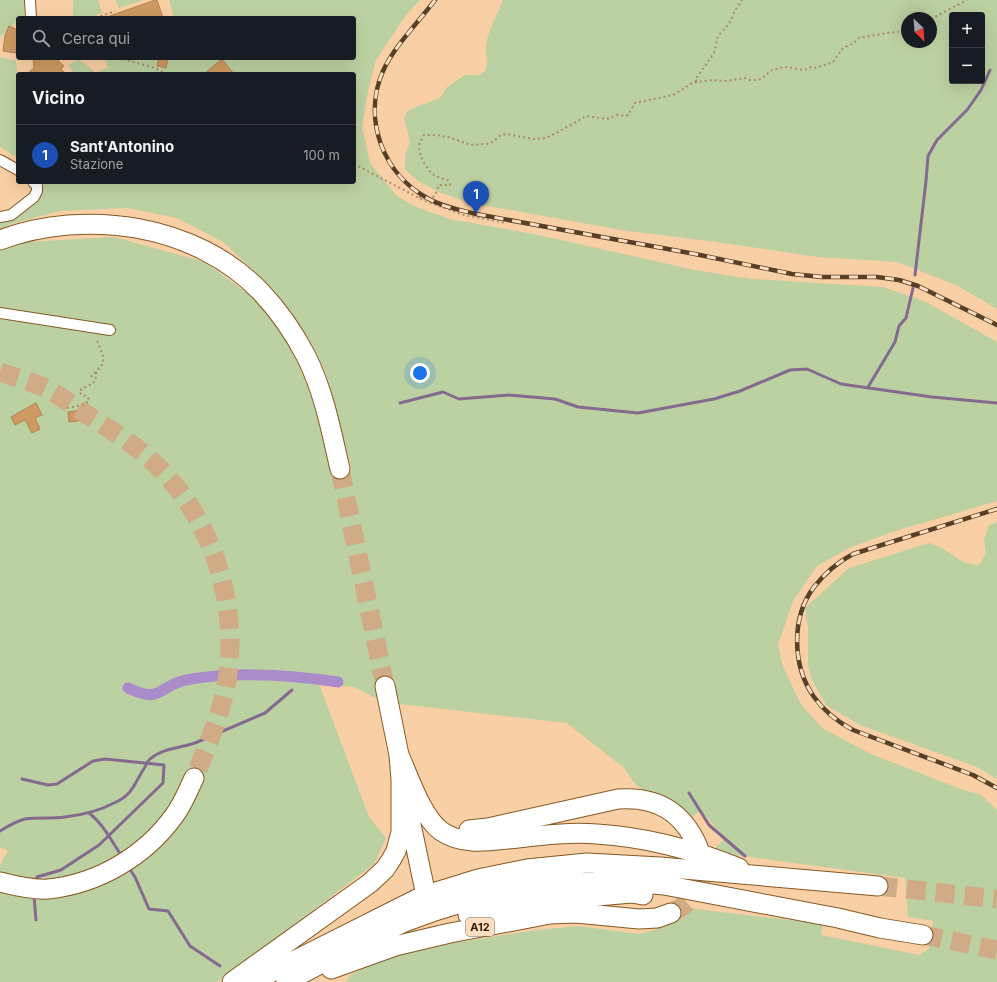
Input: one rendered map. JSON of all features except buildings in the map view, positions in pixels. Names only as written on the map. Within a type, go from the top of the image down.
[{"type":"highway","points":[[2,239],[35,230],[64,225],[86,223],[120,225],[151,231],[183,242],[230,266],[260,291],[272,305],[306,355],[314,372],[326,407],[340,469]]},
{"type":"highway","points":[[232,982],[370,883],[385,869],[396,851],[401,832],[401,780],[399,755],[385,686]]},
{"type":"highway","points":[[399,755],[416,794],[435,826],[449,836],[460,840],[491,841],[569,834],[624,836],[659,843],[708,856],[762,877]]},
{"type":"highway","points":[[0,882],[23,887],[48,889],[83,882],[110,871],[135,855],[157,836],[182,804],[194,778]]},
{"type":"highway","points":[[401,780],[424,886]]},
{"type":"highway","points":[[416,794],[442,821],[458,828],[472,830],[488,828],[618,799],[639,799],[658,804],[674,813],[690,831],[698,847]]},
{"type":"highway","points":[[252,982],[423,896],[478,879],[527,869],[587,863],[711,871],[762,877],[878,886]]},
{"type":"highway","points":[[286,982],[360,943],[413,919],[464,901],[506,891],[552,884],[598,881],[649,883],[923,935]]},
{"type":"highway","points":[[468,915],[481,914],[553,900],[631,893],[814,914]]},
{"type":"highway","name":"A12","points":[[296,982],[395,946],[450,933],[543,915],[576,912],[644,919],[657,918],[671,913]]},
{"type":"street","points":[[30,0],[31,16]]},
{"type":"street","points":[[0,160],[16,169]]},
{"type":"street","points":[[0,217],[11,215],[34,197],[37,191],[34,184]]},
{"type":"street","points":[[0,313],[110,330]]},
{"type":"path","points":[[698,82],[695,80],[714,53],[718,36],[729,24],[736,8],[742,0]]},
{"type":"path","points":[[937,16],[967,0]]},
{"type":"path","points":[[101,16],[115,11]]},
{"type":"path","points":[[419,197],[430,200],[435,195],[439,185],[450,185],[449,182],[435,175],[426,166],[420,154],[419,148],[424,136],[436,135],[471,145],[487,144],[502,134],[533,139],[546,138],[586,116],[607,119],[617,115],[625,116],[632,110],[635,103],[673,94],[683,90],[692,83],[712,80],[726,81],[745,78],[749,80],[757,80],[762,79],[772,70],[785,68],[804,70],[811,67],[814,68],[832,62],[843,48],[854,43],[859,38],[901,32]]},
{"type":"path","points":[[125,60],[163,72]]},
{"type":"path","points":[[356,165],[419,197],[464,215],[507,224]]},
{"type":"path","points":[[90,327],[104,358],[102,365],[91,377]]},
{"type":"path","points":[[67,408],[84,405],[89,401],[88,397],[81,394],[79,390],[93,384],[96,380],[96,371]]},
{"type":"green space","points":[[0,0],[24,0],[24,15],[16,16],[16,22],[0,37]]},
{"type":"green space","points":[[73,0],[98,0],[102,13],[93,16],[73,16]]},
{"type":"green space","points":[[116,0],[144,0],[119,8]]},
{"type":"green space","points":[[169,0],[420,0],[406,15],[376,60],[368,91],[362,127],[370,163],[397,196],[414,206],[449,219],[539,235],[695,270],[752,279],[883,287],[926,302],[997,342],[997,501],[892,532],[849,548],[817,566],[793,601],[778,645],[782,664],[800,703],[822,728],[871,754],[966,791],[980,794],[997,810],[997,982],[346,982],[350,975],[368,966],[400,955],[454,943],[536,930],[579,926],[639,934],[664,927],[677,921],[670,906],[823,924],[821,935],[919,955],[929,949],[933,921],[908,917],[905,878],[712,852],[725,838],[700,810],[692,818],[636,785],[624,768],[567,723],[399,704],[394,682],[377,685],[380,700],[354,687],[319,684],[369,817],[386,838],[374,864],[234,971],[216,982],[0,982],[0,865],[8,851],[0,847],[0,251],[26,242],[114,237],[205,262],[258,301],[286,336],[306,379],[334,467],[334,479],[341,481],[347,479],[352,470],[325,371],[309,339],[273,289],[223,242],[177,218],[127,208],[60,211],[14,223],[0,229],[0,221],[18,216],[42,194],[43,184],[356,184],[356,72],[98,72],[108,67],[105,60],[356,60],[356,16],[173,16]]},
{"type":"green space","points":[[503,0],[997,0],[997,309],[956,285],[897,262],[818,257],[621,230],[466,202],[439,192],[418,181],[405,169],[405,155],[410,142],[404,118],[407,112],[413,108],[440,98],[447,87],[465,75],[479,75],[485,71],[487,65],[487,40]]},
{"type":"green space","points":[[0,57],[16,61],[17,72],[16,72],[16,157],[0,147]]},
{"type":"green space","points":[[80,60],[95,72],[73,72],[68,65]]},
{"type":"green space","points":[[997,522],[997,779],[977,767],[860,725],[826,705],[812,680],[808,665],[808,627],[805,608],[849,568],[929,543],[942,548],[965,563],[979,565],[986,553],[984,539],[989,525]]},
{"type":"waterway","points":[[915,275],[928,156],[937,140],[967,110],[981,90],[990,70]]},
{"type":"waterway","points":[[868,387],[895,342],[899,326],[906,318],[913,288]]},
{"type":"waterway","points":[[400,403],[443,392],[459,399],[509,395],[555,399],[578,407],[638,413],[714,399],[740,391],[790,370],[807,369],[841,384],[932,397],[997,403]]},
{"type":"waterway","points":[[128,688],[138,692],[152,694],[186,680],[231,675],[308,678],[338,682]]},
{"type":"waterway","points":[[0,831],[15,822],[25,819],[60,818],[71,816],[90,812],[121,800],[130,792],[150,759],[155,755],[166,750],[195,743],[265,713],[292,690]]},
{"type":"waterway","points":[[22,779],[48,785],[57,784],[93,761],[105,759],[164,765],[163,783],[99,845],[61,870],[37,877],[35,882]]},
{"type":"waterway","points":[[689,793],[709,825],[745,856]]},
{"type":"waterway","points":[[89,813],[102,826],[119,852]]},
{"type":"waterway","points":[[131,871],[149,909],[168,911],[190,946],[220,966]]},
{"type":"waterway","points":[[34,896],[36,920]]},
{"type":"tunnel","points":[[0,372],[49,390],[143,453],[170,480],[188,503],[203,529],[215,557],[223,585],[228,615],[230,644],[228,674],[223,701],[210,740],[194,778]]},
{"type":"tunnel","points":[[340,469],[385,686]]},
{"type":"tunnel","points":[[671,913],[687,903],[697,890],[702,874],[701,855]]},
{"type":"tunnel","points":[[878,886],[997,899]]},
{"type":"tunnel","points":[[923,935],[997,950]]},
{"type":"railway","points":[[435,0],[400,43],[388,61],[377,89],[375,108],[376,126],[381,144],[389,161],[399,176],[413,189],[434,202],[476,214],[695,254],[792,274],[822,277],[877,277],[899,280],[918,286],[997,325]]},
{"type":"railway","points":[[997,509],[853,554],[842,561],[823,577],[806,599],[801,612],[797,642],[801,671],[807,685],[818,702],[837,720],[853,730],[973,775],[997,788]]},
{"type":"place","name":"Sant'Antonino","points":[[476,214]]}]
